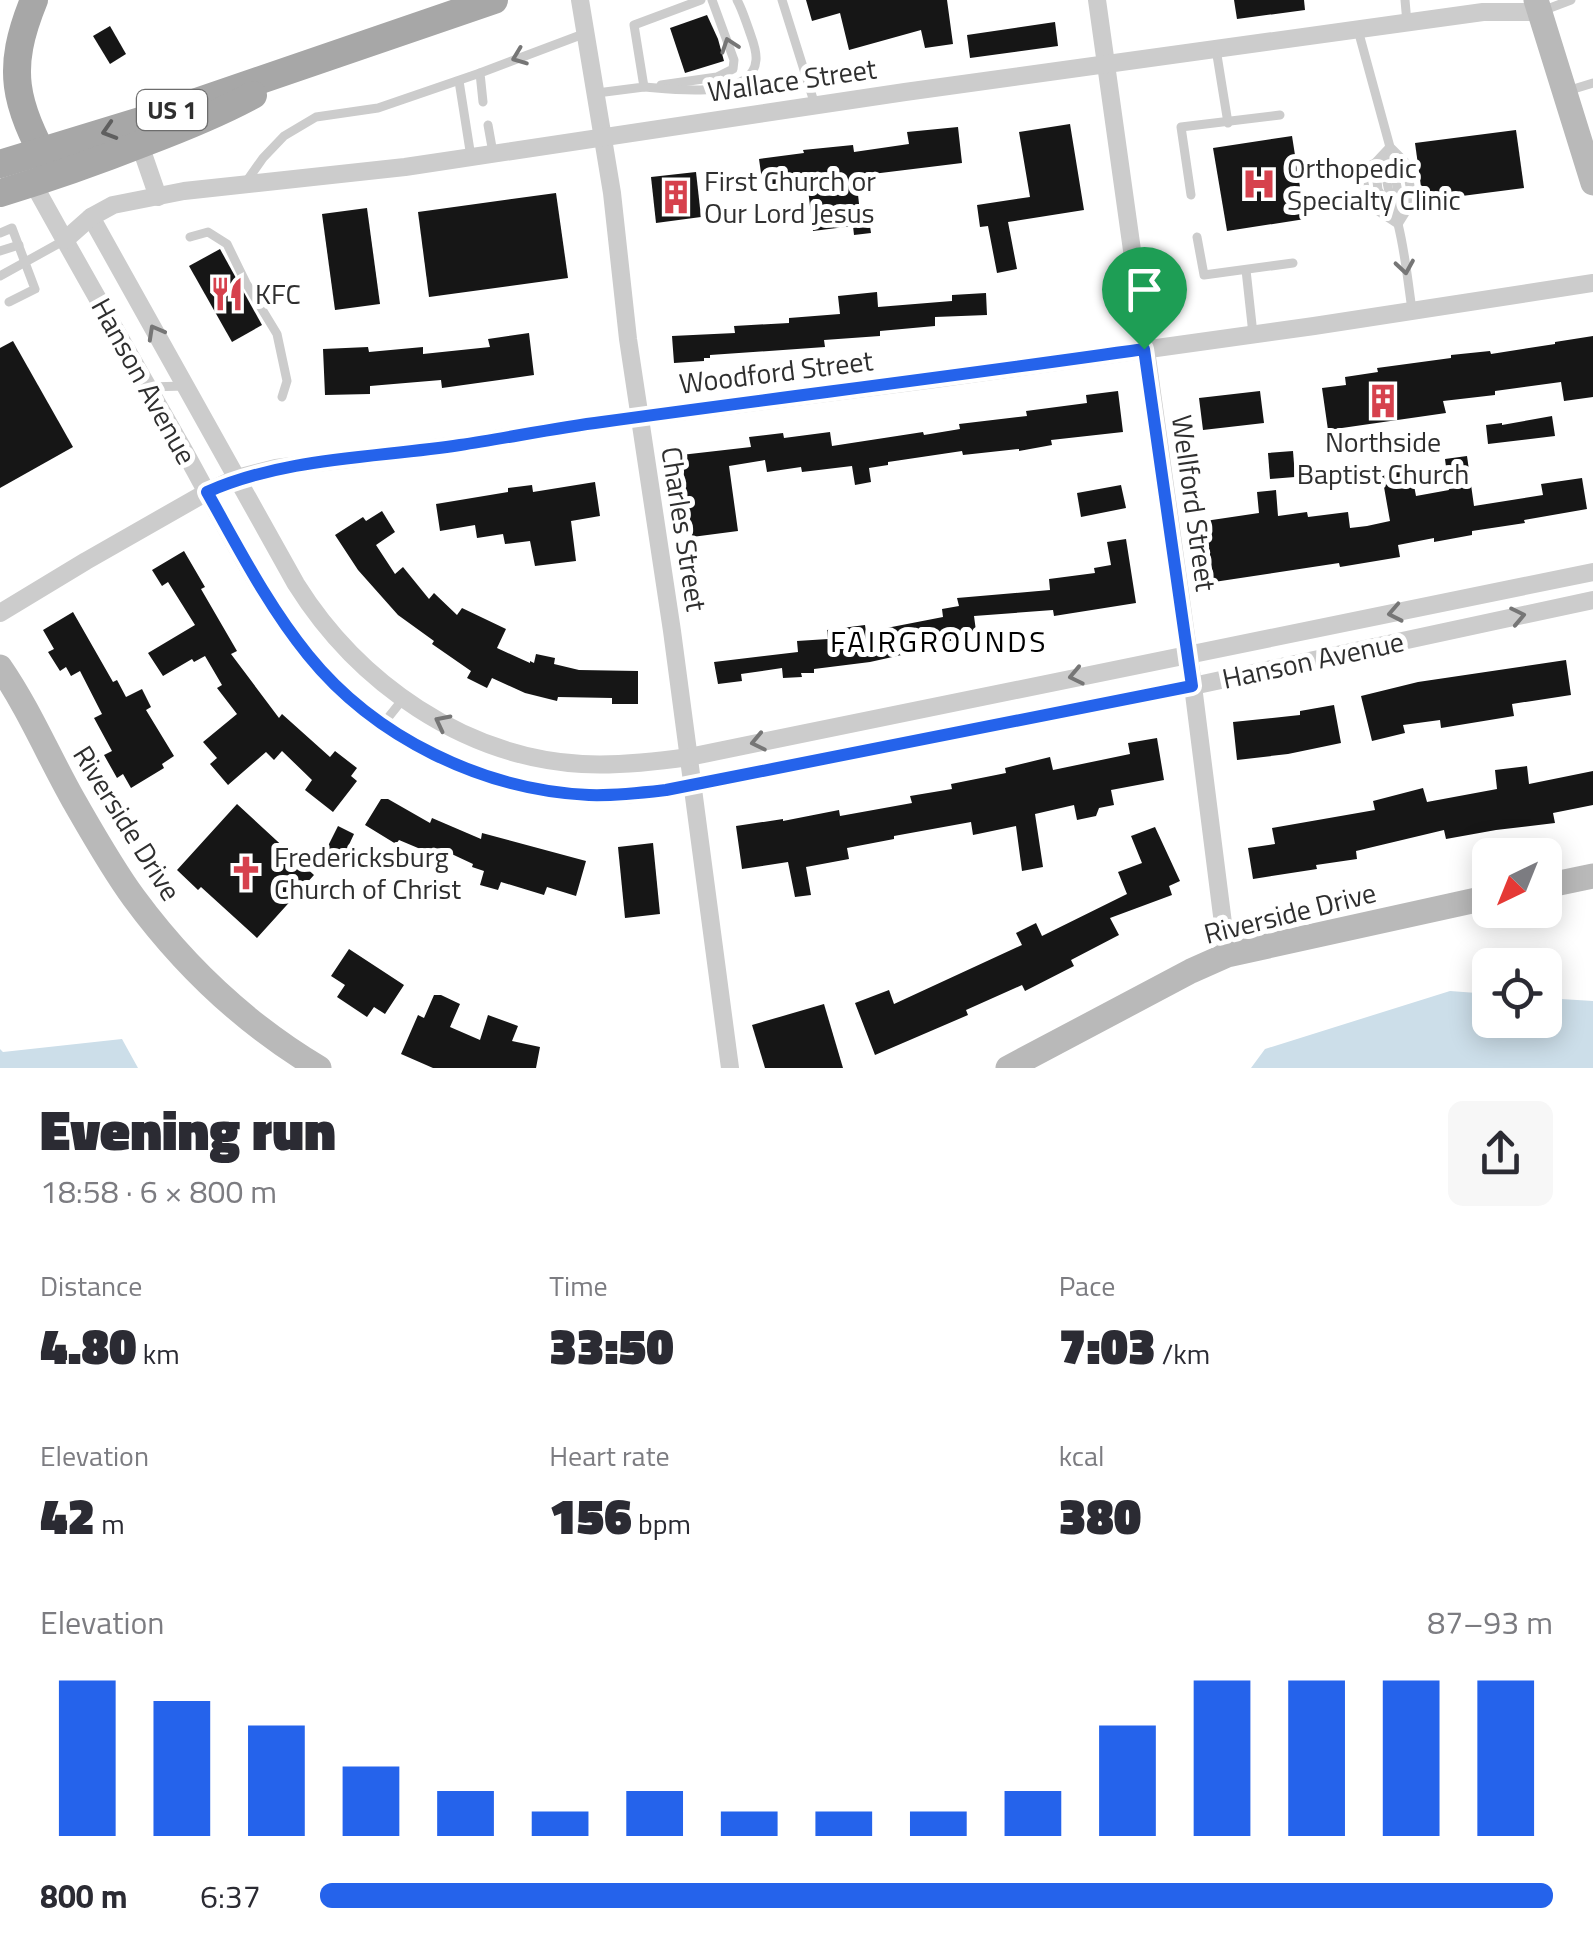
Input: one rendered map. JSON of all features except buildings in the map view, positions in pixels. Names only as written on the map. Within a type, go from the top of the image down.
[{"type":"main road","name":"US 1","points":[[0,164],[144,120],[494,0]]},
{"type":"main road","points":[[0,57],[30,8]]},
{"type":"main road","name":"Hanson Avenue","points":[[30,8],[15,66],[22,110],[41,151],[44,180]]},
{"type":"main road","name":"US 1","points":[[0,193],[220,114],[301,66]]},
{"type":"street","name":"Charles Street","points":[[580,0],[612,193],[730,1068]]},
{"type":"street","name":"Wellford Street","points":[[1096,0],[1227,955]]},
{"type":"street","name":"Wallace Street","points":[[65,240],[113,205],[184,191],[405,167],[815,105],[1538,6]]},
{"type":"street","points":[[1538,6],[1593,183]]},
{"type":"street","points":[[140,145],[158,196]]},
{"type":"street","name":"Hanson Avenue","points":[[44,180],[65,240],[262,588],[292,634],[330,680],[383,724],[468,769],[525,786],[603,796],[692,786],[1192,686],[1593,600]]},
{"type":"street","name":"Hanson Avenue","points":[[91,218],[296,584],[323,624],[364,669],[402,699],[464,733],[532,757],[585,764],[656,762],[1593,572]]},
{"type":"street","name":"Woodford Street","points":[[0,613],[207,492],[237,478],[276,468],[936,379],[1593,283]]},
{"type":"street","name":"Riverside Drive","points":[[0,667],[109,859],[166,939],[244,1014],[319,1068]]},
{"type":"street","points":[[1562,882],[1593,876]]},
{"type":"street","name":"Riverside Drive","points":[[1008,1068],[1227,955],[1472,901]]},
{"type":"lane","points":[[644,87],[634,24],[701,0]]},
{"type":"lane","points":[[596,93],[717,77],[733,68],[734,60],[712,0]]},
{"type":"lane","points":[[644,87],[692,91],[735,86],[746,80],[757,60],[737,0]]},
{"type":"lane","points":[[782,0],[815,105]]},
{"type":"lane","points":[[1404,0],[1407,23]]},
{"type":"lane","points":[[1538,6],[1571,0]]},
{"type":"lane","points":[[1358,30],[1390,147],[1405,162],[1413,200],[1398,224]]},
{"type":"lane","points":[[245,184],[284,136],[316,118],[378,108],[586,33]]},
{"type":"lane","points":[[1216,50],[1228,123]]},
{"type":"lane","points":[[480,73],[483,102]]},
{"type":"lane","points":[[460,81],[471,157]]},
{"type":"lane","points":[[1564,92],[1593,84]]},
{"type":"lane","points":[[1191,195],[1181,127],[1280,115]]},
{"type":"lane","points":[[488,125],[493,153]]},
{"type":"lane","points":[[1390,147],[1361,170],[1369,206],[1398,224]]},
{"type":"lane","points":[[1390,147],[1384,166],[1412,311]]},
{"type":"lane","points":[[1374,162],[1378,190],[1398,224]]},
{"type":"lane","points":[[0,233],[12,228],[35,289],[9,302]]},
{"type":"lane","points":[[190,237],[208,232],[228,244],[277,334],[287,381],[282,397]]},
{"type":"lane","points":[[1197,237],[1204,275],[1292,263]]},
{"type":"lane","points":[[0,276],[65,240]]},
{"type":"lane","points":[[0,251],[19,246]]},
{"type":"lane","points":[[1246,270],[1254,334]]},
{"type":"lane","points":[[148,387],[186,386]]},
{"type":"lane","points":[[1450,602],[1456,629]]},
{"type":"lane","points":[[383,724],[402,699]]},
{"type":"water","points":[[1450,991],[1472,993],[1472,1038],[1562,1038],[1562,999],[1593,1001],[1593,1068],[1251,1068],[1265,1049]]},
{"type":"water","points":[[122,1039],[138,1068],[0,1068],[0,1049],[3,1052]]},
{"type":"place","name":"Orthopedic Specialty Clinic","points":[[1259,184]]},
{"type":"place","name":"First Church or Our Lord Jesus","points":[[676,197]]},
{"type":"place","name":"KFC","points":[[227,294]]},
{"type":"place","name":"Northside Baptist Church","points":[[1383,401]]},
{"type":"place","name":"Fredericksburg Church of Christ","points":[[246,873]]},
{"type":"district","name":"FAIRGROUNDS","points":[[939,642]]},
{"type":"route","points":[[1144,349],[1192,686],[666,790],[603,796],[542,790],[468,769],[404,738],[355,704],[308,655],[262,588],[207,492],[237,478],[276,468],[1144,349]]}]
